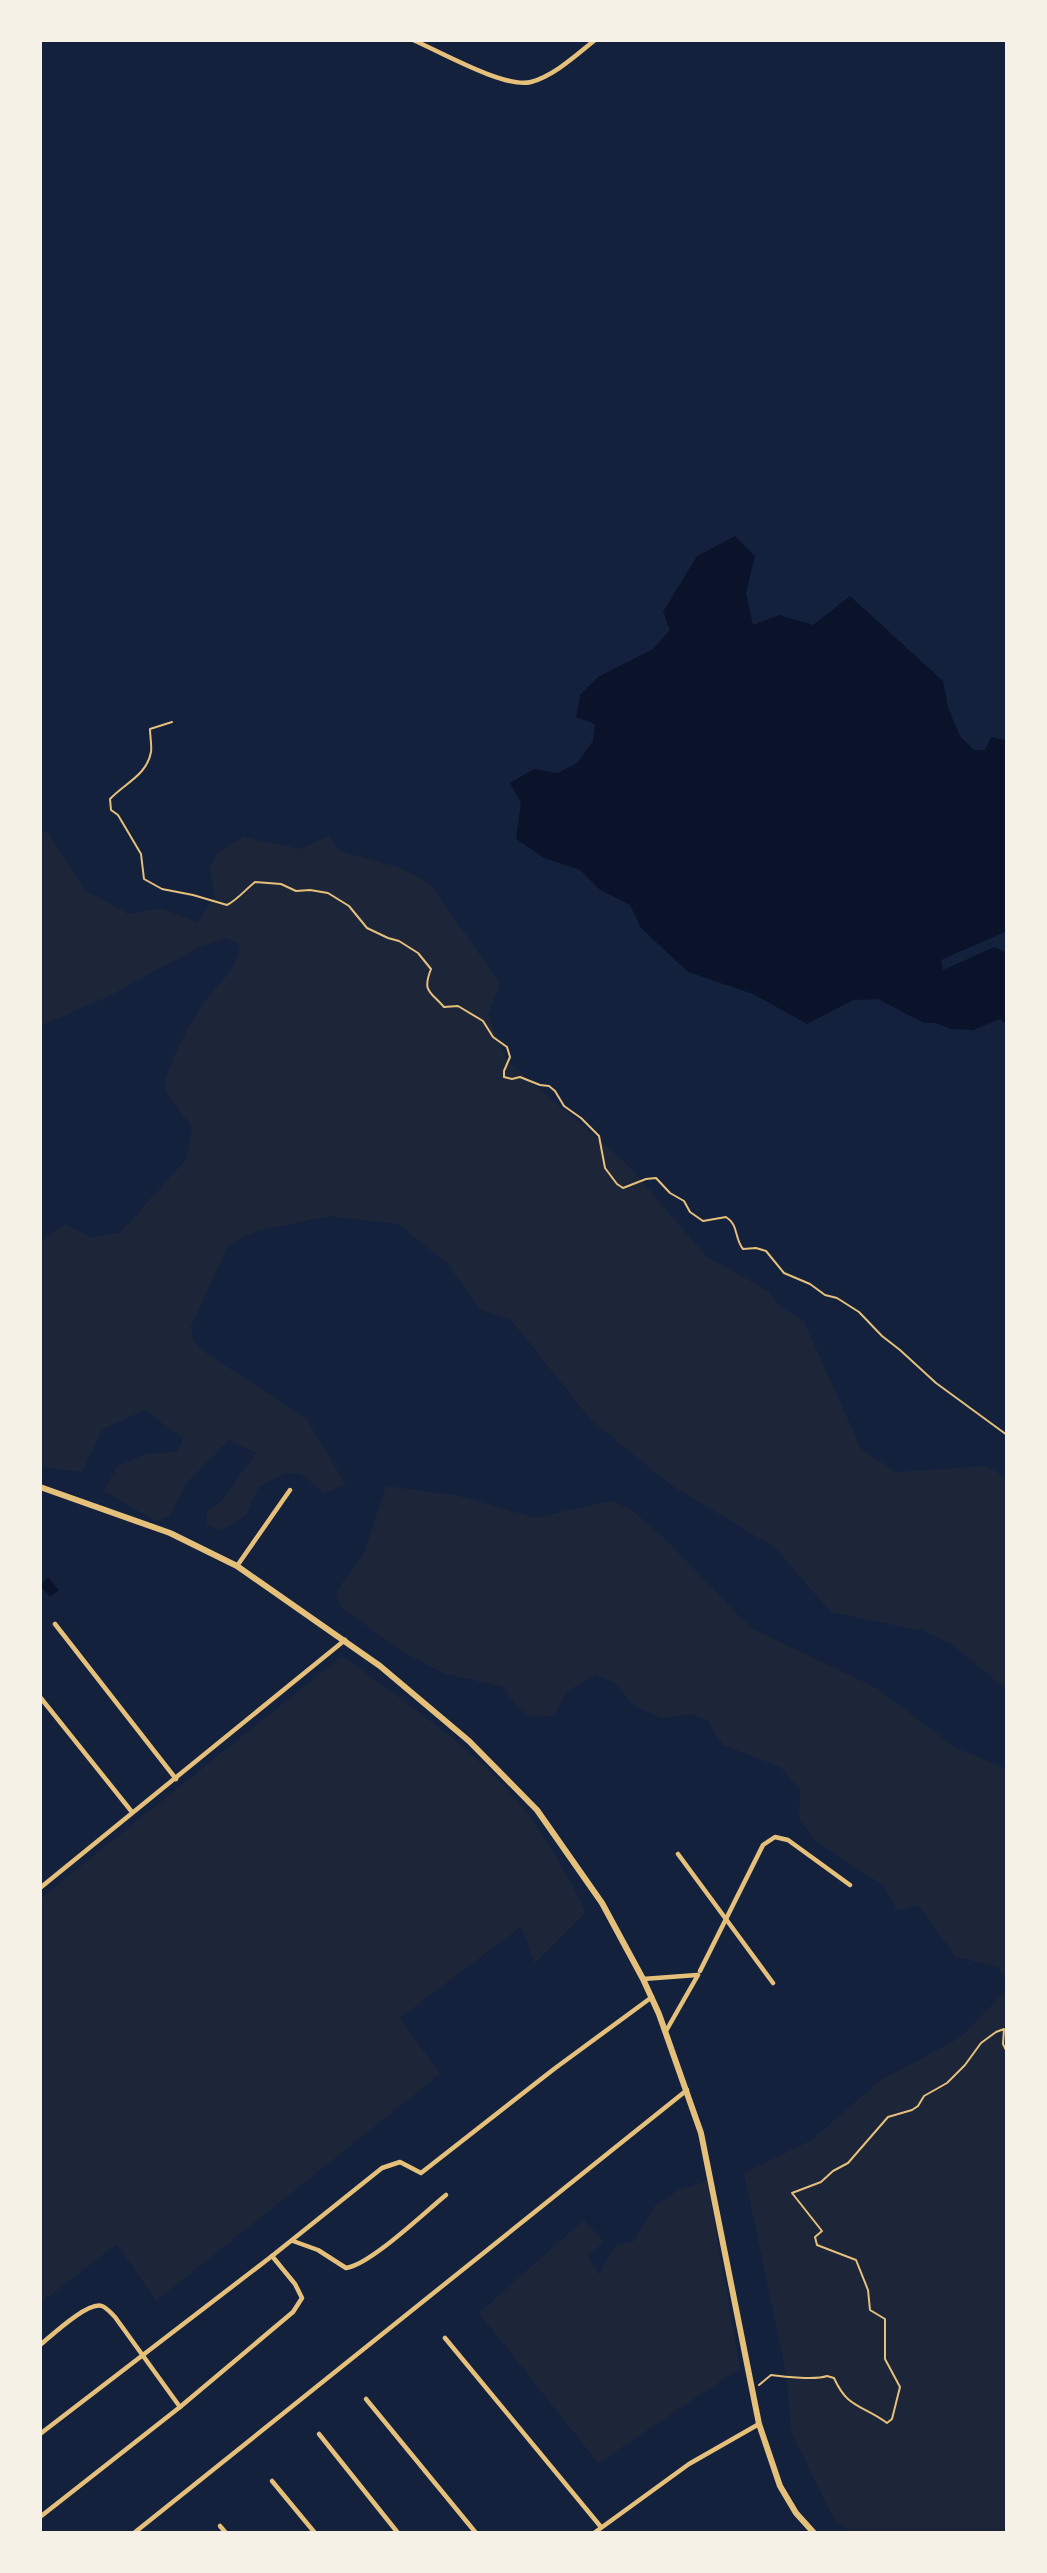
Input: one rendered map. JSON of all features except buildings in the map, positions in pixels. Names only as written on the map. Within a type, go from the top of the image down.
[{"type":"main road","points":[[40,1487],[170,1533],[237,1566],[345,1640],[461,1733],[537,1810],[602,1903],[652,1997],[666,2032],[701,2133],[759,2424],[780,2486],[796,2513],[814,2533]]},
{"type":"street","points":[[413,40],[507,81],[528,83],[553,73],[595,40]]},
{"type":"street","points":[[237,1566],[290,1490]]},
{"type":"street","points":[[55,1624],[176,1779]]},
{"type":"street","points":[[40,1888],[345,1640]]},
{"type":"street","points":[[40,1698],[132,1812]]},
{"type":"street","points":[[701,1970],[762,1846],[775,1837],[788,1840],[850,1885]]},
{"type":"street","points":[[678,1854],[773,1983]]},
{"type":"street","points":[[643,1979],[698,1975],[666,2032]]},
{"type":"street","points":[[40,2434],[383,2168],[400,2162],[421,2173],[652,1997]]},
{"type":"street","points":[[134,2533],[687,2091]]},
{"type":"street","points":[[292,2240],[318,2250],[346,2268],[352,2267],[380,2249],[446,2195]]},
{"type":"street","points":[[40,2517],[180,2407],[300,2303],[302,2298],[295,2284],[272,2256]]},
{"type":"street","points":[[40,2345],[83,2311],[96,2305],[102,2306],[115,2317],[180,2407]]},
{"type":"street","points":[[445,2338],[601,2527]]},
{"type":"street","points":[[366,2399],[476,2533]]},
{"type":"street","points":[[594,2533],[689,2464],[759,2424]]},
{"type":"street","points":[[319,2434],[398,2533]]},
{"type":"street","points":[[272,2481],[314,2533]]},
{"type":"street","points":[[220,2526],[226,2533]]},
{"type":"path","points":[[172,722],[150,729],[152,747],[146,766],[141,774],[124,784],[110,799],[111,810],[118,815],[141,854],[144,879],[162,889],[227,905],[255,882],[282,884],[296,891],[328,893],[340,899],[367,928],[399,941],[418,953],[430,969],[425,982],[426,989],[444,1007],[458,1006],[483,1021],[494,1037],[507,1047],[510,1057],[504,1077],[520,1077],[549,1086],[564,1106],[590,1126],[599,1136],[606,1161],[605,1168],[617,1184],[623,1188],[656,1178],[670,1193],[684,1201],[690,1212],[703,1221],[726,1217],[736,1228],[738,1244],[743,1249],[756,1248],[766,1251],[784,1273],[810,1284],[825,1295],[837,1298],[859,1312],[936,1384],[1007,1435]]},
{"type":"path","points":[[753,2390],[771,2375],[793,2379],[804,2376],[818,2379],[827,2376],[834,2378],[840,2392],[852,2405],[864,2407],[887,2423],[892,2419],[900,2387],[885,2359],[885,2319],[870,2310],[869,2290],[856,2260],[817,2245],[815,2237],[822,2231],[792,2193],[821,2182],[848,2163],[888,2117],[918,2106],[925,2096],[947,2083],[981,2043],[1004,2029],[1003,2044],[1007,2052]]},
{"type":"shaded area","points":[[735,536],[755,556],[746,593],[753,625],[779,615],[813,625],[850,596],[943,681],[948,707],[960,736],[974,750],[985,750],[991,737],[1005,740],[1007,931],[941,960],[943,970],[994,947],[1007,953],[1007,1026],[1000,1019],[973,1030],[951,1029],[936,1023],[924,1023],[878,999],[853,1000],[807,1024],[753,994],[688,972],[641,928],[630,905],[599,889],[580,870],[544,858],[516,839],[521,803],[510,783],[534,769],[558,773],[577,763],[593,741],[595,724],[576,717],[580,695],[598,677],[653,649],[670,630],[663,612],[697,556]]},
{"type":"shaded area","points":[[40,829],[49,834],[86,891],[128,914],[161,908],[197,922],[215,897],[211,867],[216,855],[242,837],[301,849],[329,836],[339,851],[398,867],[430,884],[500,983],[488,1015],[507,1061],[626,1163],[707,1257],[768,1291],[777,1304],[804,1321],[861,1449],[896,1472],[987,1466],[1007,1479],[1007,1690],[951,1644],[923,1631],[831,1612],[774,1547],[671,1485],[591,1420],[511,1320],[481,1310],[447,1263],[398,1224],[331,1216],[257,1231],[229,1244],[191,1326],[193,1340],[203,1351],[306,1418],[346,1485],[324,1493],[301,1474],[285,1473],[258,1488],[246,1515],[221,1531],[207,1525],[207,1511],[220,1502],[256,1453],[229,1440],[186,1484],[170,1515],[157,1522],[104,1491],[117,1466],[146,1454],[177,1452],[183,1438],[144,1410],[102,1430],[82,1472],[40,1467],[40,1241],[65,1224],[91,1237],[120,1233],[187,1158],[192,1128],[164,1088],[166,1078],[189,1027],[200,1008],[230,971],[240,945],[227,938],[201,946],[107,997],[40,1026]]},
{"type":"shaded area","points":[[386,1486],[460,1496],[535,1518],[610,1501],[628,1507],[665,1539],[751,1628],[878,1689],[954,1747],[1007,1769],[1007,1979],[998,1967],[956,1957],[918,1905],[897,1911],[884,1886],[818,1843],[799,1820],[800,1790],[780,1767],[723,1745],[707,1720],[691,1714],[661,1718],[634,1706],[614,1683],[596,1675],[569,1690],[553,1715],[528,1715],[518,1707],[503,1687],[443,1673],[403,1652],[341,1607],[336,1592],[364,1553]]},
{"type":"shaded area","points":[[48,1577],[59,1590],[50,1597],[40,1585]]},
{"type":"shaded area","points":[[342,1656],[445,1732],[493,1775],[535,1824],[586,1912],[535,1963],[521,1927],[400,2018],[440,2074],[156,2301],[117,2244],[40,2303],[40,1899]]},
{"type":"shaded area","points":[[1007,1981],[1007,2533],[853,2533],[834,2519],[791,2432],[786,2373],[744,2173],[810,2141],[881,2080],[961,2037],[1003,1993]]},
{"type":"shaded area","points":[[707,2181],[740,2368],[598,2463],[479,2313],[584,2220],[604,2242],[587,2256],[599,2274],[616,2245],[634,2241],[655,2206],[677,2191]]}]
